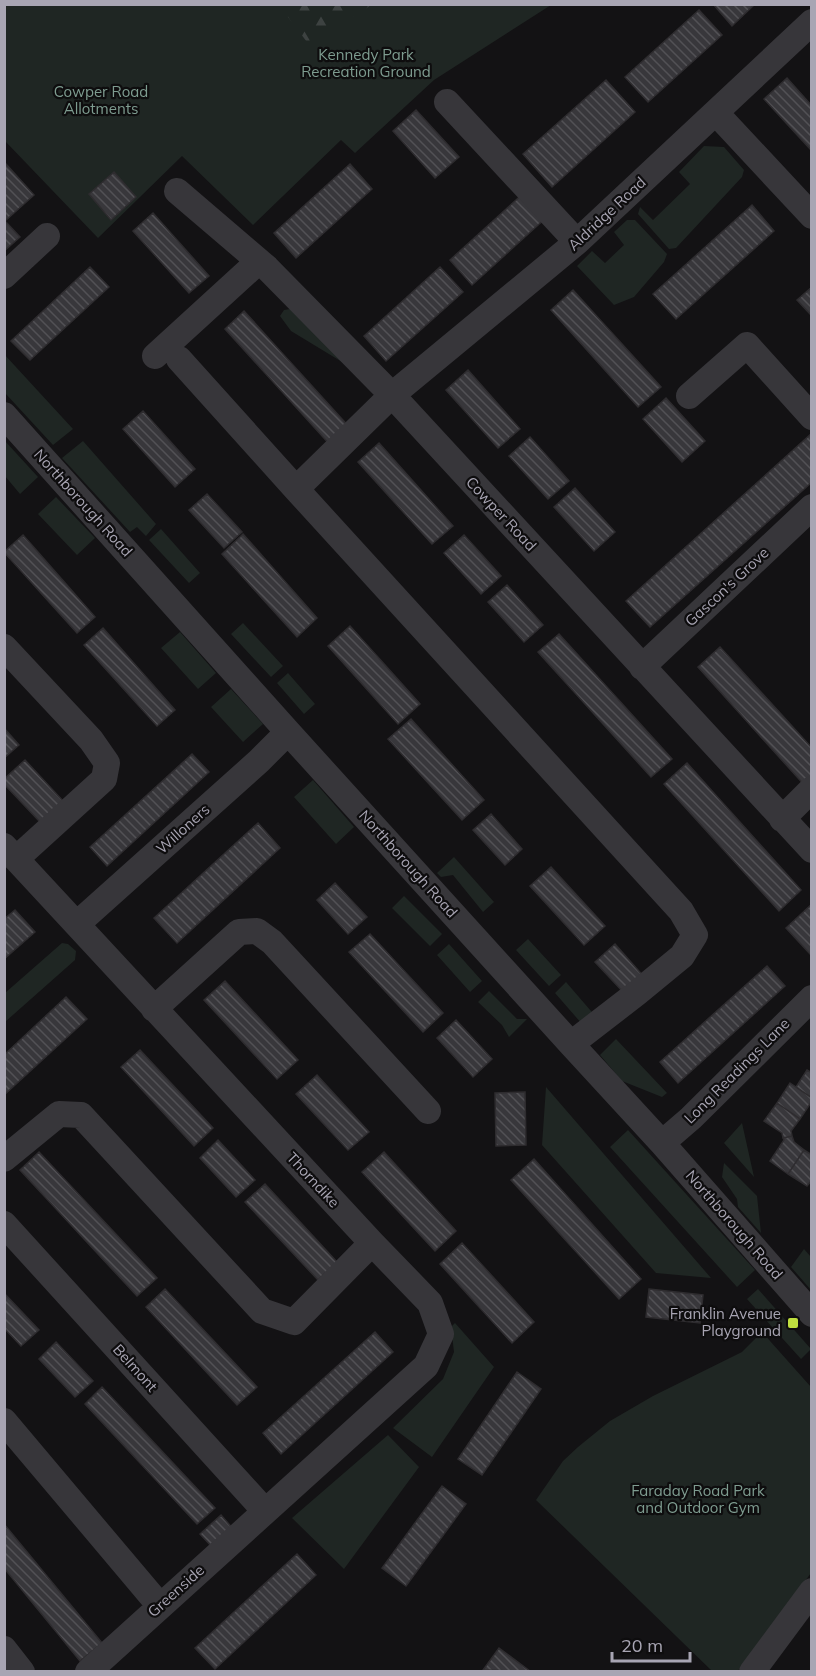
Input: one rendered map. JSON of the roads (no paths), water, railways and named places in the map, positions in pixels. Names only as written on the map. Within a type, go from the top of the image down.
[{"type":"street","name":"Aldridge Road","points":[[296,489],[392,395],[577,242],[812,22]]},
{"type":"street","points":[[447,102],[577,242]]},
{"type":"street","points":[[716,113],[812,216]]},
{"type":"street","name":"Cowper Road","points":[[177,191],[259,261],[392,395],[812,850]]},
{"type":"street","points":[[4,276],[47,236]]},
{"type":"street","points":[[259,261],[167,358],[296,489],[681,910],[695,935],[682,956],[571,1044]]},
{"type":"street","points":[[689,396],[747,345],[812,417]]},
{"type":"street","name":"Northborough Road","points":[[4,415],[288,732],[662,1143],[812,1314]]},
{"type":"street","name":"Gascon's Grove","points":[[642,667],[812,507]]},
{"type":"street","points":[[4,646],[91,740],[107,763],[104,779],[10,853]]},
{"type":"street","name":"Willoners","points":[[77,924],[259,761],[288,732]]},
{"type":"street","points":[[782,819],[812,789]]},
{"type":"street","name":"Thorndike","points":[[10,853],[430,1303],[441,1334],[426,1366],[265,1511]]},
{"type":"street","points":[[154,1009],[239,932],[257,931],[272,942],[428,1111]]},
{"type":"street","name":"Long Readings Lane","points":[[662,1143],[807,1013]]},
{"type":"street","points":[[4,1159],[59,1114],[81,1115],[262,1311],[294,1322],[372,1243]]},
{"type":"street","name":"Belmont","points":[[4,1224],[265,1511]]},
{"type":"street","points":[[4,1421],[160,1606]]},
{"type":"street","name":"Greenside","points":[[88,1671],[265,1511]]},
{"type":"street","points":[[752,1671],[812,1591]]},
{"type":"street","points":[[4,1649],[22,1671]]},
{"type":"place","name":"Franklin Avenue Playground","points":[[793,1323]]},
{"type":"park label","name":"Kennedy Park Recreation Ground","points":[[366,64]]},
{"type":"park label","name":"Cowper Road Allotments","points":[[101,100]]},
{"type":"park label","name":"Faraday Road Park and Outdoor Gym","points":[[698,1500]]}]
